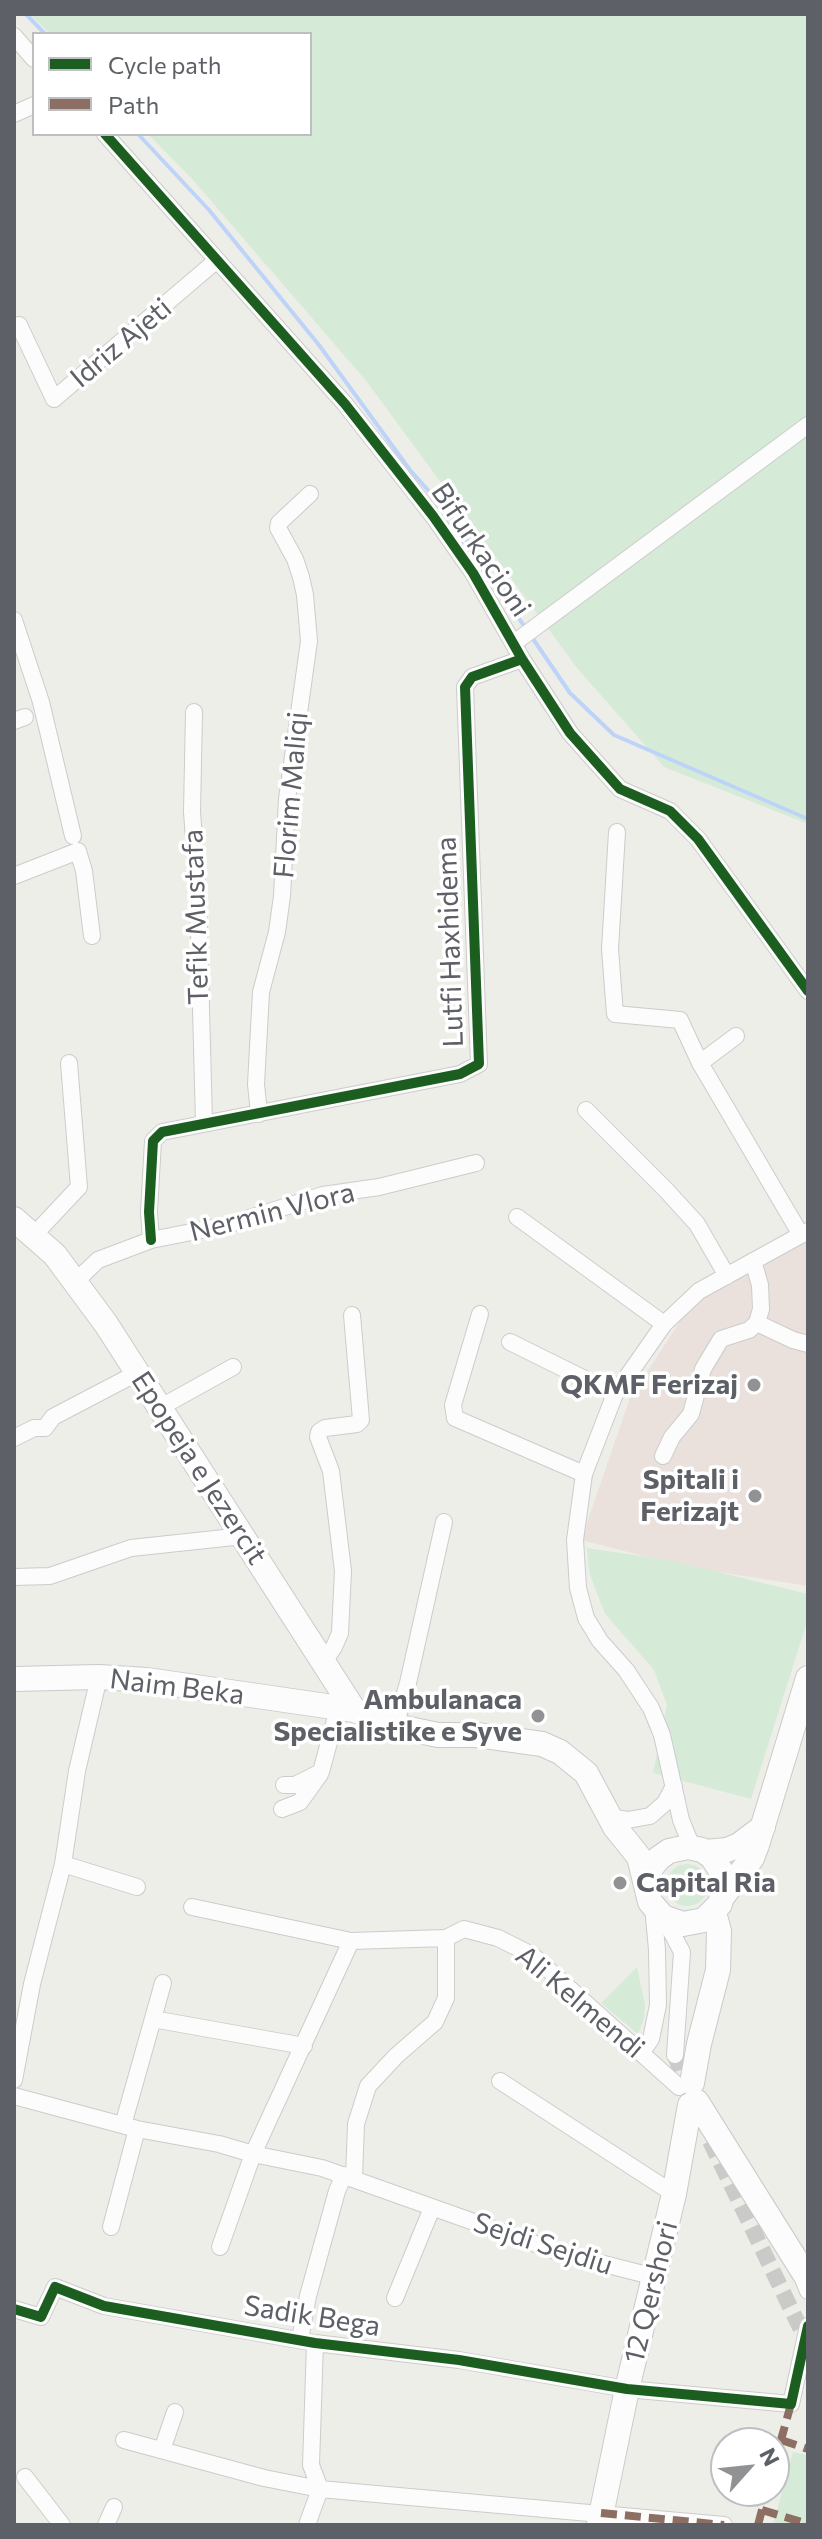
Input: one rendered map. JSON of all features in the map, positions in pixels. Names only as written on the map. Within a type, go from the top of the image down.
[{"type":"main road","name":"Epopeja e Jezercit","points":[[14,1219],[55,1255],[76,1281],[324,1661],[346,1710]]},
{"type":"main road","name":"Naim Beka","points":[[14,1679],[99,1677],[147,1680],[346,1710],[395,1726],[438,1735],[477,1735],[542,1744],[560,1752],[586,1773],[609,1817],[639,1857],[654,1903]]},
{"type":"main road","points":[[720,1957],[808,1678]]},
{"type":"main road","points":[[631,1845],[644,1851],[666,1852],[678,1848],[727,1850],[763,1827]]},
{"type":"main road","points":[[701,1850],[721,1871],[714,1909],[720,1957]]},
{"type":"main road","points":[[666,1852],[651,1868],[654,1903],[683,1924],[714,1909],[752,1858]]},
{"type":"main road","name":"12 Qershori","points":[[600,2519],[627,2389],[674,2194],[690,2094],[720,1957]]},
{"type":"main road","points":[[690,2094],[807,2277]]},
{"type":"street","points":[[14,36],[32,57]]},
{"type":"street","name":"Bifurkacioni","points":[[107,136],[345,404],[433,516],[517,641],[522,659],[570,733],[620,789],[670,811],[698,839],[808,991]]},
{"type":"street","name":"Idriz Ajeti","points":[[14,327],[19,325],[54,399],[217,260]]},
{"type":"street","points":[[517,641],[808,425]]},
{"type":"street","name":"Florim Maliqi","points":[[259,1114],[257,1048],[261,992],[280,908],[287,799],[309,641],[301,577],[278,528],[279,523],[310,494]]},
{"type":"street","points":[[14,620],[41,702],[73,836]]},
{"type":"street","name":"Lutfi Haxhidema","points":[[151,1240],[149,1212],[153,1141],[162,1132],[460,1074],[479,1064],[465,687],[472,677],[522,659]]},
{"type":"street","name":"Tefik Mustafa","points":[[194,712],[192,812],[198,893],[204,1123]]},
{"type":"street","points":[[617,832],[610,949],[615,1014],[680,1020],[700,1063],[805,1233],[699,1291],[664,1324],[615,1394],[584,1474],[575,1540],[578,1588],[586,1618],[651,1708],[662,1735],[686,1833],[701,1850]]},
{"type":"street","points":[[14,876],[78,851],[84,871],[92,936]]},
{"type":"street","points":[[700,1063],[736,1036]]},
{"type":"street","points":[[33,1236],[79,1187],[69,1063]]},
{"type":"street","points":[[586,1110],[697,1224],[727,1276]]},
{"type":"street","name":"Nermin Vlora","points":[[76,1281],[98,1260],[151,1240],[227,1225],[323,1195],[379,1187],[476,1163]]},
{"type":"street","points":[[517,1217],[664,1324]]},
{"type":"street","points":[[663,1456],[672,1437],[691,1414],[703,1369],[721,1339],[749,1330],[757,1323],[761,1309],[760,1285],[753,1261]]},
{"type":"street","points":[[480,1314],[453,1405],[455,1418],[584,1474]]},
{"type":"street","points":[[324,1661],[340,1633],[343,1571],[331,1471],[318,1437],[325,1428],[357,1424],[361,1420],[352,1315]]},
{"type":"street","points":[[757,1323],[808,1344]]},
{"type":"street","points":[[510,1342],[615,1394]]},
{"type":"street","points":[[161,1407],[233,1367]]},
{"type":"street","points":[[14,1438],[34,1428],[45,1428],[53,1417],[137,1373]]},
{"type":"street","points":[[395,1726],[408,1683],[444,1522]]},
{"type":"street","points":[[14,1577],[50,1576],[131,1548],[243,1536]]},
{"type":"street","points":[[14,2080],[32,1984],[63,1864],[77,1771],[99,1677]]},
{"type":"street","points":[[282,1809],[300,1802],[313,1787],[346,1710]]},
{"type":"street","points":[[284,1785],[295,1785],[321,1772]]},
{"type":"street","points":[[609,1817],[628,1820],[650,1816],[665,1803],[674,1786]]},
{"type":"street","points":[[666,1852],[675,1841],[677,1804]]},
{"type":"street","points":[[63,1864],[137,1887]]},
{"type":"street","points":[[654,1903],[682,1952],[675,2055]]},
{"type":"street","points":[[642,2052],[651,2039],[658,2005],[654,1903]]},
{"type":"street","name":"Ali Kelmendi","points":[[192,1907],[351,1941],[446,1938],[464,1929],[498,1938],[532,1955],[690,2094]]},
{"type":"street","points":[[683,1963],[693,1936],[714,1909]]},
{"type":"street","points":[[307,2525],[320,2489],[311,2465],[308,2296],[333,2204],[349,2176],[356,2124],[368,2086],[435,2022],[446,1998],[446,1938]]},
{"type":"street","points":[[220,2247],[253,2154],[351,1941]]},
{"type":"street","points":[[111,2227],[163,1983]]},
{"type":"street","points":[[153,2019],[304,2046]]},
{"type":"street","points":[[500,2081],[674,2194]]},
{"type":"street","name":"Sejdi Sejdiu","points":[[14,2096],[130,2127],[322,2168],[561,2253],[655,2277]]},
{"type":"street","points":[[395,2298],[432,2208]]},
{"type":"street","name":"Sadik Bega","points":[[14,2309],[41,2317],[55,2287],[104,2306],[308,2342],[459,2360],[627,2389],[791,2404],[808,2326]]},
{"type":"street","points":[[162,2450],[175,2412]]},
{"type":"street","points":[[124,2440],[264,2478],[320,2489],[600,2519],[724,2525]]},
{"type":"street","points":[[25,2477],[62,2525]]},
{"type":"street","points":[[106,2525],[114,2507]]},
{"type":"shaded area","points":[[808,1227],[808,1586],[686,1567],[581,1540],[630,1398],[688,1309]]},
{"type":"green space","points":[[30,14],[808,14],[808,824],[664,767],[577,668],[367,382],[193,180],[150,136],[312,136],[312,32],[48,32]]},
{"type":"green space","points":[[587,1548],[669,1560],[808,1594],[808,1619],[751,1799],[653,1773],[667,1705],[654,1670],[605,1614],[589,1572]]},
{"type":"green space","points":[[687,1864],[702,1870],[708,1885],[702,1900],[687,1906],[672,1900],[666,1885],[672,1870]]},
{"type":"green space","points":[[637,1967],[645,2005],[638,2034],[601,2003]]},
{"type":"green space","points":[[793,2452],[808,2455],[808,2525],[773,2525],[778,2507],[790,2507]]},
{"type":"waterway","points":[[26,14],[43,32]]},
{"type":"waterway","points":[[140,136],[209,210],[319,345],[410,470],[451,516],[526,629]]},
{"type":"waterway","points":[[531,636],[570,693],[614,735],[808,819]]},
{"type":"tunnel","points":[[675,2055],[689,2095]]},
{"type":"tunnel","points":[[710,2141],[808,2344]]},
{"type":"marked path","points":[[785,2427],[791,2404]]},
{"type":"marked path","points":[[790,2443],[808,2449]]},
{"type":"marked path","points":[[758,2525],[763,2507]]},
{"type":"marked path","points":[[762,2510],[808,2524]]},
{"type":"marked path","points":[[601,2513],[724,2525]]},
{"type":"cycle path","points":[[107,136],[345,404],[433,516],[473,573],[522,659],[570,733],[620,789],[670,811],[698,839],[808,991]]},
{"type":"cycle path","points":[[151,1240],[149,1212],[153,1141],[162,1132],[460,1074],[479,1064],[465,687],[472,677],[522,659]]},
{"type":"cycle path","points":[[14,2309],[41,2317],[55,2287],[104,2306],[315,2343],[459,2360],[627,2389],[791,2404],[808,2326]]},
{"type":"place","name":"QKMF Ferizaj","points":[[754,1385]]},
{"type":"place","name":"Spitali i Ferizajt","points":[[755,1496]]},
{"type":"place","name":"Ambulanaca Specialistike e Syve","points":[[538,1716]]},
{"type":"place","name":"Capital Ria","points":[[620,1883]]}]
